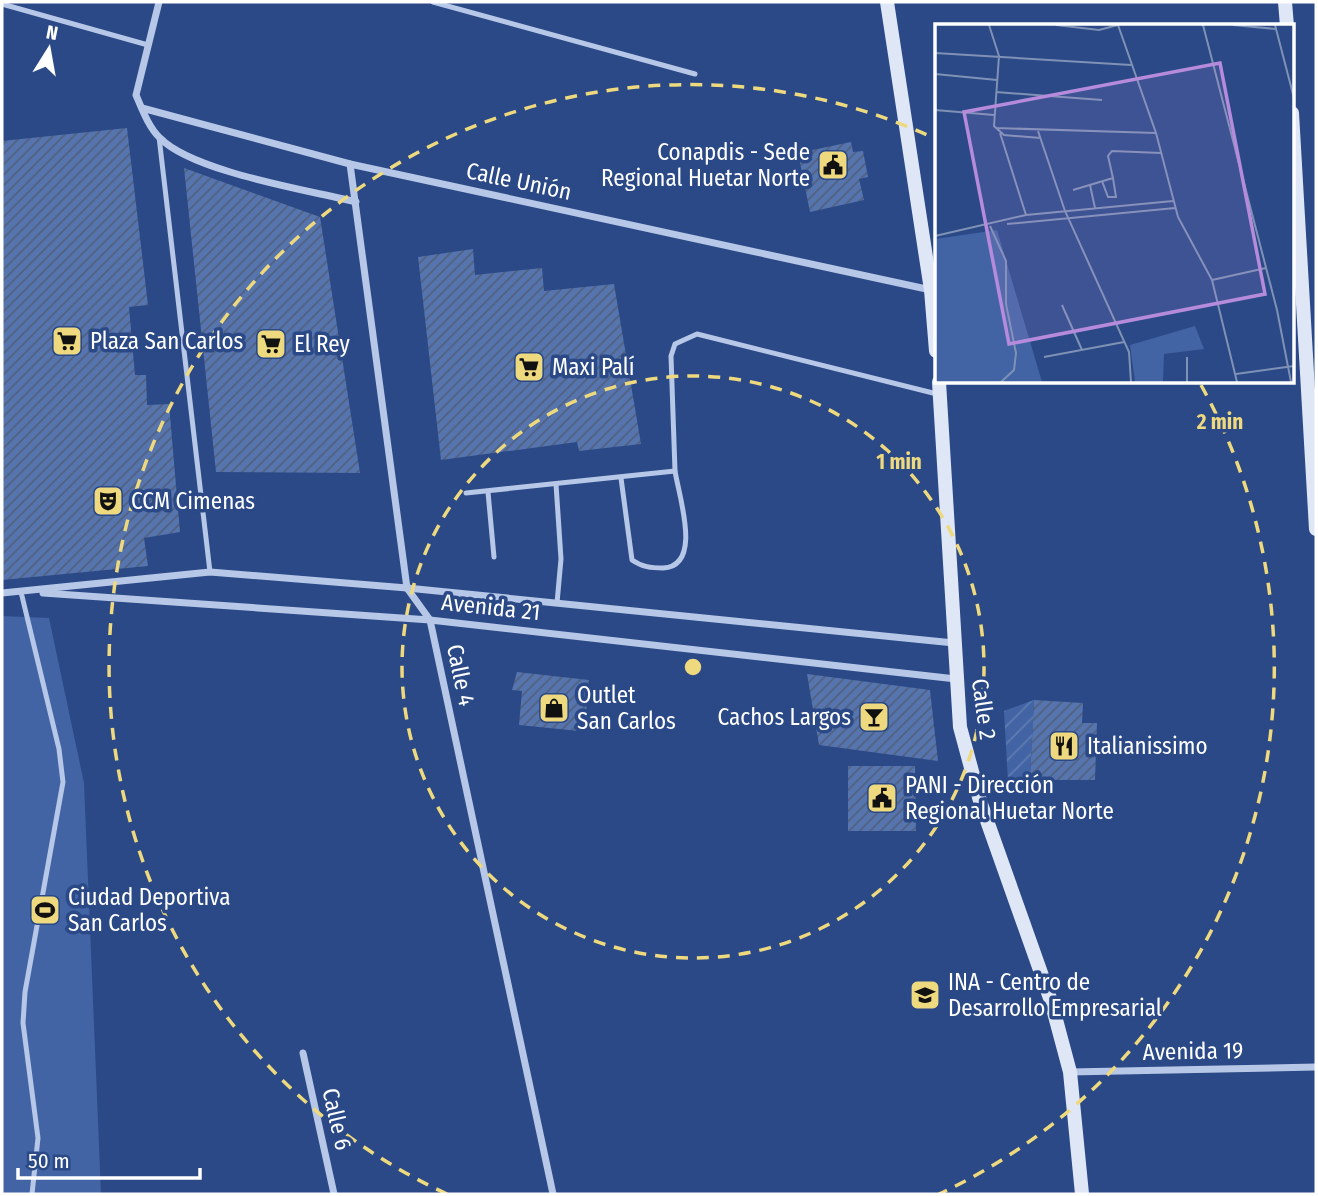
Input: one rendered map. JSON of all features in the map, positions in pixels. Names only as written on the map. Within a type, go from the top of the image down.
[{"type":"main road","points":[[887,2],[931,290],[935,339]]},
{"type":"main road","points":[[1285,2],[1287,24]]},
{"type":"main road","points":[[1294,148],[1316,530]]},
{"type":"main road","name":"Calle 2","points":[[940,388],[960,727],[980,801],[1051,1001],[1070,1072],[1082,1194]]},
{"type":"street","points":[[159,2],[136,95],[159,137],[179,153],[223,169],[356,202]]},
{"type":"street","name":"Calle Unión","points":[[142,108],[350,164],[931,290]]},
{"type":"street","name":"Calle 4","points":[[350,164],[407,588],[430,620],[553,1194]]},
{"type":"street","name":"Avenida 21","points":[[2,593],[210,572],[407,588],[954,643]]},
{"type":"street","name":"Avenida 21","points":[[21,592],[430,620],[956,679]]},
{"type":"street","name":"Calle 6","points":[[303,1053],[334,1194]]},
{"type":"street","name":"Avenida 19","points":[[1070,1072],[1316,1067]]},
{"type":"lane","points":[[433,2],[695,74]]},
{"type":"lane","points":[[2,4],[148,45]]},
{"type":"lane","points":[[159,137],[210,572]]},
{"type":"lane","points":[[621,478],[632,560],[652,568],[672,567],[680,563],[688,544],[675,471],[671,356],[675,344],[697,334],[940,388]]},
{"type":"lane","points":[[466,493],[675,471]]},
{"type":"lane","points":[[556,484],[561,559],[557,603]]},
{"type":"lane","points":[[488,492],[494,557]]},
{"type":"lane","points":[[21,592],[59,749],[63,782],[25,992],[23,1023],[38,1138],[32,1194]]},
{"type":"shaded area","name":"Ciudad Deportiva San Carlos","points":[[2,616],[49,618],[84,783],[101,1194],[2,1194]]},
{"type":"shaded area","points":[[1034,700],[1030,780],[1008,781],[1004,711]]},
{"type":"building","name":"Plaza San Carlos","points":[[127,128],[148,305],[129,307],[135,375],[146,375],[147,405],[169,404],[180,532],[144,538],[148,566],[2,580],[2,141]]},
{"type":"building","name":"Conapdis - Sede Regional Huetar Norte","points":[[851,142],[853,152],[863,151],[868,177],[859,179],[864,200],[810,212],[798,153]]},
{"type":"building","name":"El Rey","points":[[184,168],[320,217],[360,473],[216,472]]},
{"type":"building","name":"Maxi Palí","points":[[473,249],[475,275],[542,268],[544,291],[614,284],[641,444],[579,451],[577,442],[441,460],[418,257]]},
{"type":"building","name":"Outlet San Carlos","points":[[517,672],[589,680],[585,725],[579,731],[519,725],[522,691],[512,690]]},
{"type":"building","name":"Cachos Largos","points":[[807,674],[930,690],[938,761],[819,745]]},
{"type":"building","name":"Italianissimo","points":[[1034,700],[1083,703],[1082,723],[1097,723],[1095,780],[1030,780]]},
{"type":"building","name":"PANI - Dirección Regional Huetar Norte","points":[[848,766],[915,766],[916,831],[848,831]]},
{"type":"place","name":"Conapdis - Sede Regional Huetar Norte","points":[[833,165]]},
{"type":"place","name":"Plaza San Carlos","points":[[67,341]]},
{"type":"place","name":"El Rey","points":[[271,344]]},
{"type":"place","name":"Maxi Palí","points":[[529,367]]},
{"type":"place","name":"CCM Cimenas","points":[[108,501]]},
{"type":"place","name":"Outlet San Carlos","points":[[554,708]]},
{"type":"place","name":"Cachos Largos","points":[[874,717]]},
{"type":"place","name":"Italianissimo","points":[[1064,746]]},
{"type":"place","name":"PANI - Dirección Regional Huetar Norte","points":[[882,798]]},
{"type":"place","name":"Ciudad Deportiva San Carlos","points":[[45,910]]},
{"type":"place","name":"INA - Centro de Desarrollo Empresarial","points":[[925,995]]}]
